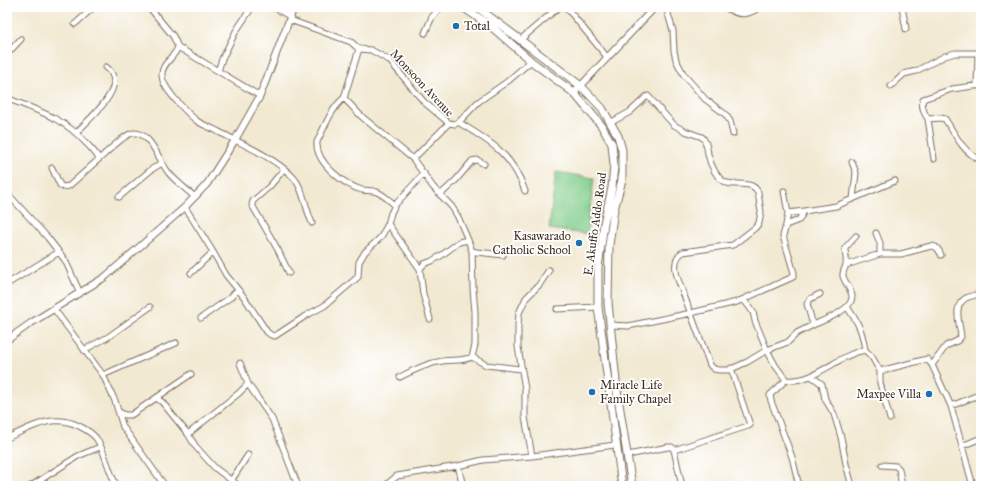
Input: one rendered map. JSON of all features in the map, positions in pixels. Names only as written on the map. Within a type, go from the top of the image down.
[{"type":"main road","name":"E. Akuffo Addo Road","points":[[463,7],[574,93],[601,125],[612,144],[614,166],[612,188],[604,223],[598,268],[598,307],[615,445],[622,486]]},
{"type":"main road","name":"E. Akuffo Addo Road","points":[[477,7],[581,86],[602,108],[618,136],[622,150],[623,167],[622,180],[614,209],[609,245],[608,303],[617,392],[632,486]]},
{"type":"street","points":[[75,24],[94,7]]},
{"type":"street","points":[[149,7],[173,36],[178,47],[260,96]]},
{"type":"street","points":[[218,71],[222,59],[236,31],[252,7]]},
{"type":"street","name":"Monsoon Avenue","points":[[274,7],[291,19],[351,42],[359,49],[366,49],[380,54],[389,60],[424,102],[449,123],[413,159]]},
{"type":"street","points":[[7,340],[14,334],[105,277],[185,207],[207,184],[215,174],[260,96],[291,19],[294,7]]},
{"type":"street","points":[[425,34],[432,17],[440,7]]},
{"type":"street","points":[[520,40],[559,7]]},
{"type":"street","points":[[566,7],[607,56]]},
{"type":"street","points":[[574,93],[607,56],[655,7]]},
{"type":"street","points":[[666,7],[672,26],[676,60],[684,75],[704,99],[725,114],[730,121],[733,134]]},
{"type":"street","points":[[726,7],[736,13],[742,14],[753,12],[760,7]]},
{"type":"street","points":[[902,7],[906,29]]},
{"type":"street","points":[[7,54],[21,39]]},
{"type":"street","points":[[178,47],[177,52],[165,67],[162,74],[163,82],[176,100],[198,121],[235,140],[284,169],[294,177],[312,224]]},
{"type":"street","points":[[359,49],[344,98],[339,102],[331,114],[317,142],[317,146],[324,161],[344,183],[362,190],[378,193],[395,205]]},
{"type":"street","points":[[892,86],[904,74],[916,71],[945,56],[955,53],[979,52],[979,86],[952,89],[923,99],[922,103],[928,119],[934,159]]},
{"type":"street","points":[[449,123],[455,124],[458,122],[478,102],[508,81],[532,61]]},
{"type":"street","points":[[77,132],[104,103],[112,92],[114,80],[112,74],[106,67]]},
{"type":"street","points":[[610,122],[630,112],[648,96],[674,124],[685,131],[704,139],[707,145],[709,158],[721,179],[726,183],[752,186],[758,192],[761,218],[755,228],[733,245],[683,252],[678,257],[676,262],[677,279],[710,365],[714,369],[725,370],[747,362],[767,350],[788,342],[797,333],[814,324],[828,319],[847,307],[852,299],[852,295],[843,276],[843,271],[846,265],[845,248],[856,236]]},
{"type":"street","points":[[7,98],[50,114],[77,132],[95,152],[99,159]]},
{"type":"street","points":[[344,98],[361,116],[413,159],[452,207],[472,251],[475,312],[472,357]]},
{"type":"street","points":[[928,119],[945,119],[966,150],[981,160]]},
{"type":"street","points":[[458,122],[496,146],[505,155],[521,177],[525,191]]},
{"type":"street","points":[[52,168],[60,185],[65,187],[70,186],[129,134],[136,133],[145,137],[159,156],[162,164],[194,197]]},
{"type":"street","points":[[440,194],[456,180],[472,160],[477,160],[484,164]]},
{"type":"street","points":[[852,162],[856,174],[853,199]]},
{"type":"street","points":[[119,197],[152,169],[162,164]]},
{"type":"street","points":[[284,169],[270,186],[253,201],[252,205],[278,250],[288,273]]},
{"type":"street","points":[[185,207],[226,275],[244,297],[267,332],[275,336],[307,315],[324,306],[358,278],[359,262],[364,252],[381,237],[388,224],[395,205],[424,173]]},
{"type":"street","points":[[788,213],[836,206],[894,181]]},
{"type":"street","points":[[610,325],[628,326],[744,300],[793,277],[794,273],[783,236],[788,213],[784,191]]},
{"type":"street","points":[[7,193],[65,260],[80,293]]},
{"type":"street","points":[[786,225],[799,220],[804,211]]},
{"type":"street","points":[[388,224],[420,269],[423,294],[430,319]]},
{"type":"street","points":[[876,233],[880,243],[880,254]]},
{"type":"street","points":[[420,269],[424,264],[442,255],[459,242],[468,240]]},
{"type":"street","points":[[846,265],[880,254],[901,254],[931,246],[936,247],[941,255]]},
{"type":"street","points":[[472,251],[503,255]]},
{"type":"street","points":[[7,284],[58,252]]},
{"type":"street","points":[[191,273],[213,252]]},
{"type":"street","points":[[532,456],[525,417],[525,389],[518,347],[519,313],[526,298],[539,286],[549,270]]},
{"type":"street","points":[[201,318],[231,297],[237,290]]},
{"type":"street","points":[[932,365],[946,346],[957,341],[961,337],[957,309],[958,304],[981,292]]},
{"type":"street","points":[[814,324],[807,304],[810,299],[820,294]]},
{"type":"street","points":[[744,300],[754,312],[755,321],[767,350],[775,365],[786,380],[794,381],[811,376],[856,351],[864,350]]},
{"type":"street","points":[[84,350],[108,337],[150,307]]},
{"type":"street","points":[[557,309],[598,307]]},
{"type":"street","points":[[847,307],[862,333],[864,350],[872,357],[880,371],[880,383],[890,419]]},
{"type":"street","points":[[54,309],[103,375],[119,412],[123,427],[165,486]]},
{"type":"street","points":[[103,375],[176,343]]},
{"type":"street","points":[[472,357],[486,365],[522,369]]},
{"type":"street","points":[[400,377],[416,369],[436,362],[466,360],[472,357]]},
{"type":"street","points":[[880,371],[927,359],[932,365],[951,406],[973,486]]},
{"type":"street","points":[[240,363],[248,384],[272,419],[298,486]]},
{"type":"street","points":[[674,450],[750,425],[731,368]]},
{"type":"street","points":[[119,412],[125,415],[131,415],[191,374]]},
{"type":"street","points":[[811,376],[822,384],[825,399],[834,414],[841,437],[852,486]]},
{"type":"street","points":[[786,380],[770,394],[771,401],[792,457],[799,486]]},
{"type":"street","points":[[188,434],[248,384]]},
{"type":"street","points":[[951,406],[981,394]]},
{"type":"street","points":[[156,398],[162,402],[188,434],[196,447],[215,468],[239,486]]},
{"type":"street","points":[[7,438],[46,421],[58,420],[71,422],[86,429],[96,438],[116,486]]},
{"type":"street","points":[[962,446],[981,438]]},
{"type":"street","points":[[385,486],[396,476],[458,466],[483,460],[532,456],[615,445]]},
{"type":"street","points":[[31,486],[78,456],[100,447]]},
{"type":"street","points":[[628,455],[672,447],[682,486]]},
{"type":"street","points":[[231,481],[248,456]]},
{"type":"street","points":[[882,465],[896,466],[900,469],[902,486]]},
{"type":"street","points":[[458,466],[463,486]]},
{"type":"green space","points":[[556,172],[594,178],[587,234],[549,229]]},
{"type":"place","name":"Total","points":[[456,26]]},
{"type":"place","name":"Kasawarado Catholic School","points":[[579,243]]},
{"type":"place","name":"Miracle Life Family Chapel","points":[[592,392]]},
{"type":"place","name":"Maxpee Villa","points":[[929,394]]}]
